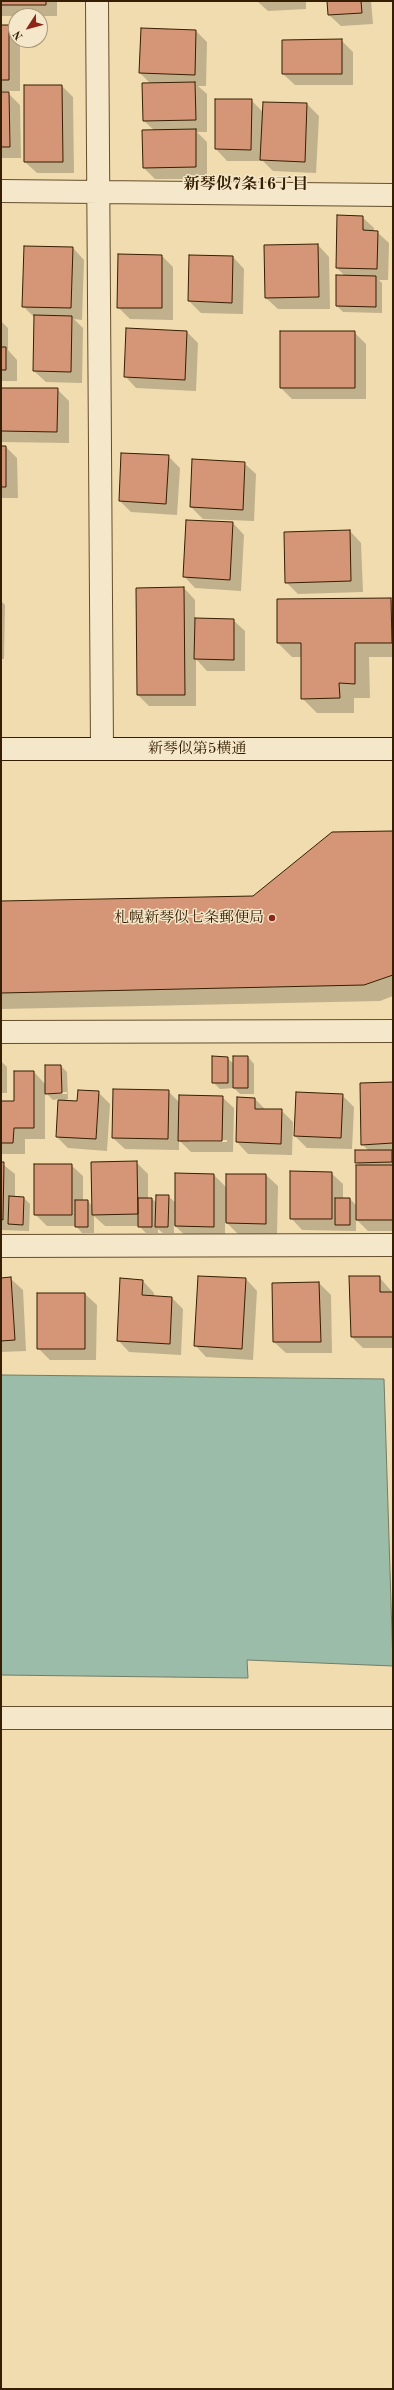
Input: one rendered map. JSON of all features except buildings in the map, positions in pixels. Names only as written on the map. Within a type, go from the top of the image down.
[{"type":"street","points":[[97,1],[102,749]]},
{"type":"street","points":[[1,191],[393,195]]},
{"type":"street","name":"新琴似第5横通","points":[[1,749],[393,750]]},
{"type":"street","points":[[1,1032],[393,1031]]},
{"type":"street","points":[[1,1246],[393,1245]]},
{"type":"street","points":[[1,1718],[393,1718]]},
{"type":"shaded area","points":[[1,1375],[384,1379],[393,1666],[247,1660],[248,1678],[1,1675]]},
{"type":"place","name":"札幌新琴似七条郵便局","points":[[272,918]]},
{"type":"district","name":"新琴似7条16丁目","points":[[246,185]]}]
